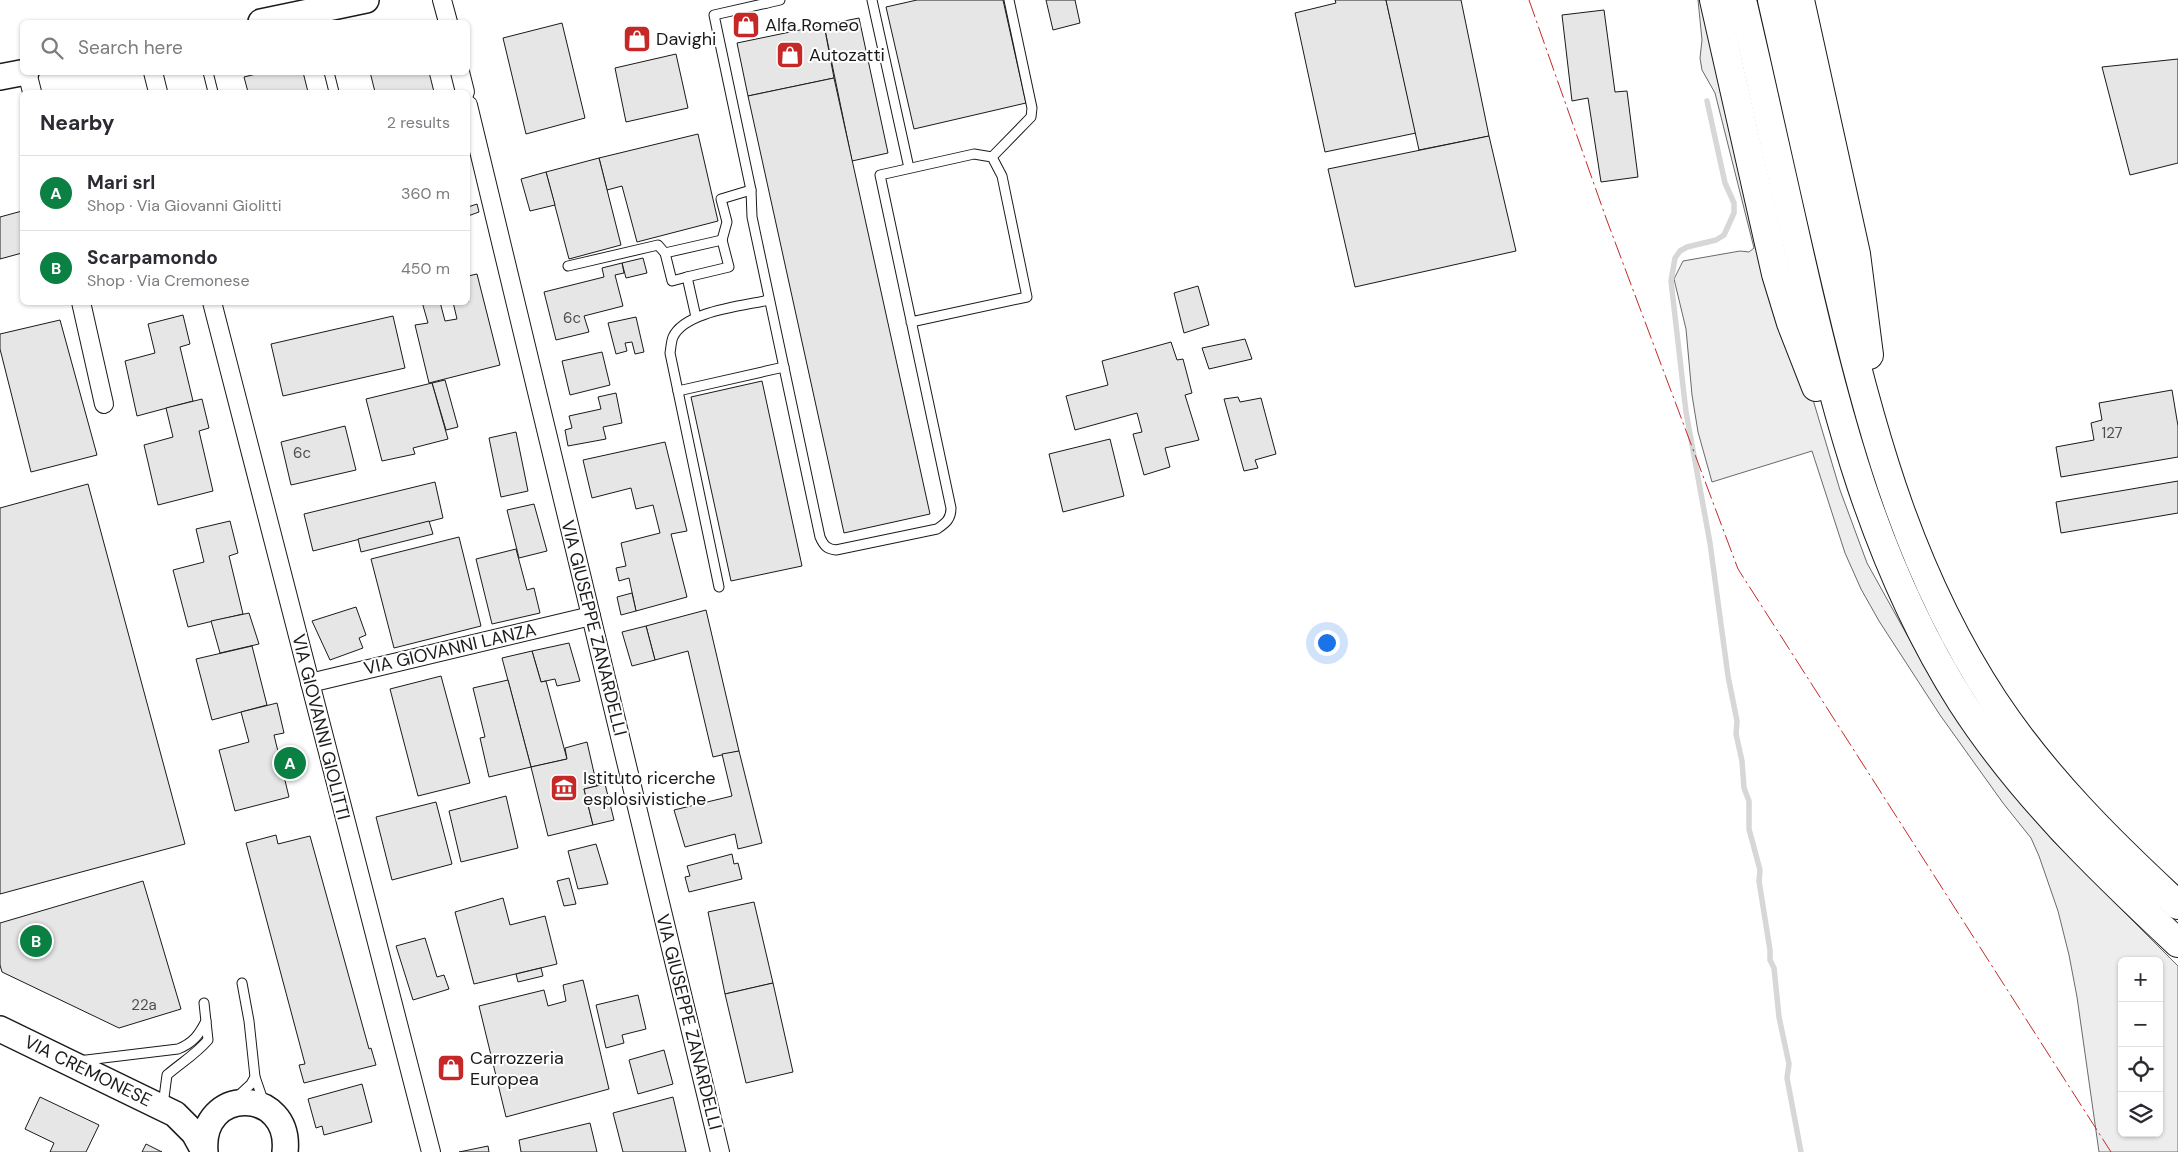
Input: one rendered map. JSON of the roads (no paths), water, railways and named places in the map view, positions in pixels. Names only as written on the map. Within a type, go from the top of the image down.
[{"type":"highway","points":[[1714,0],[1772,258],[1785,306],[1823,404],[1849,490],[1869,547],[1884,574],[1913,617],[1962,702],[2016,776],[2092,860],[2178,943]]},
{"type":"highway","points":[[1742,0],[1805,281],[1846,443],[1880,543],[1913,617]]},
{"type":"highway","points":[[1772,0],[1833,272],[1876,442],[1917,557],[1937,602],[1960,645],[2006,717],[2057,783],[2106,835],[2178,905]]},
{"type":"highway","points":[[1800,0],[1853,238],[1871,373],[1884,428],[1908,506],[1946,614],[1960,645]]},
{"type":"main road","points":[[282,20],[314,17],[366,0]]},
{"type":"main road","points":[[0,77],[20,73]]},
{"type":"main road","name":"VIA CREMONESE","points":[[0,1029],[169,1111]]},
{"type":"main road","points":[[169,1111],[195,1114],[240,1102],[254,1103],[267,1108],[277,1117],[284,1140],[298,1152]]},
{"type":"main road","points":[[204,1152],[204,1138],[208,1125],[216,1113],[227,1106]]},
{"type":"main road","points":[[169,1111],[194,1133],[204,1152]]},
{"type":"street","points":[[442,0],[447,20]]},
{"type":"street","points":[[27,75],[31,90]]},
{"type":"street","points":[[154,75],[158,90]]},
{"type":"street","points":[[461,75],[464,90]]},
{"type":"street","name":"VIA GIUSEPPE ZANARDELLI","points":[[470,113],[720,1152]]},
{"type":"street","points":[[81,305],[104,404]]},
{"type":"street","name":"VIA GIOVANNI GIOLITTI","points":[[213,305],[431,1152]]},
{"type":"street","name":"VIA GIOVANNI LANZA","points":[[310,683],[591,616]]},
{"type":"lane","points":[[780,0],[767,1],[714,15],[751,190],[752,217],[769,300],[823,544],[828,549],[836,550],[937,529],[951,516],[952,508],[880,175],[974,154],[992,157]]},
{"type":"lane","points":[[872,0],[909,168]]},
{"type":"lane","points":[[992,157],[1031,117],[1032,108],[1008,0]]},
{"type":"lane","points":[[209,75],[212,90]]},
{"type":"lane","points":[[330,75],[334,90]]},
{"type":"lane","points":[[911,322],[1027,297],[1002,176],[992,157]]},
{"type":"lane","points":[[568,266],[658,246],[665,253],[672,281],[728,267],[722,240],[727,222],[721,199],[751,190]]},
{"type":"lane","points":[[665,253],[722,240]]},
{"type":"lane","points":[[687,277],[696,317]]},
{"type":"lane","points":[[719,587],[670,353],[673,337],[684,324],[696,317],[769,300]]},
{"type":"lane","points":[[678,391],[784,367]]},
{"type":"lane","points":[[242,982],[249,1021],[255,1077],[261,1098],[267,1108]]},
{"type":"lane","points":[[169,1111],[165,1085],[167,1075],[179,1064],[196,1054],[208,1040],[204,1003]]},
{"type":"lane","points":[[69,1062],[178,1049],[191,1044],[200,1034],[206,1021]]},
{"type":"lane","points":[[227,1106],[251,1084],[255,1077]]},
{"type":"waterway","points":[[1707,101],[1725,183],[1734,203],[1734,213],[1724,235],[1716,240],[1687,247],[1680,251],[1675,258],[1671,281],[1686,412],[1710,543],[1728,676],[1737,721],[1736,734],[1742,761],[1744,788],[1749,801],[1749,829],[1760,870],[1759,881],[1770,960],[1774,968],[1779,1017],[1789,1064],[1787,1078],[1801,1152]]},
{"type":"place","name":"Alfa Romeo","points":[[746,25]]},
{"type":"place","name":"Davighi","points":[[637,39]]},
{"type":"place","name":"Autozatti","points":[[790,55]]},
{"type":"place","name":"Mari srl","points":[[290,763]]},
{"type":"place","name":"Istituto ricerche esplosivistiche","points":[[564,788]]},
{"type":"place","name":"Scarpamondo","points":[[36,941]]},
{"type":"place","name":"Carrozzeria Europea","points":[[451,1068]]}]
